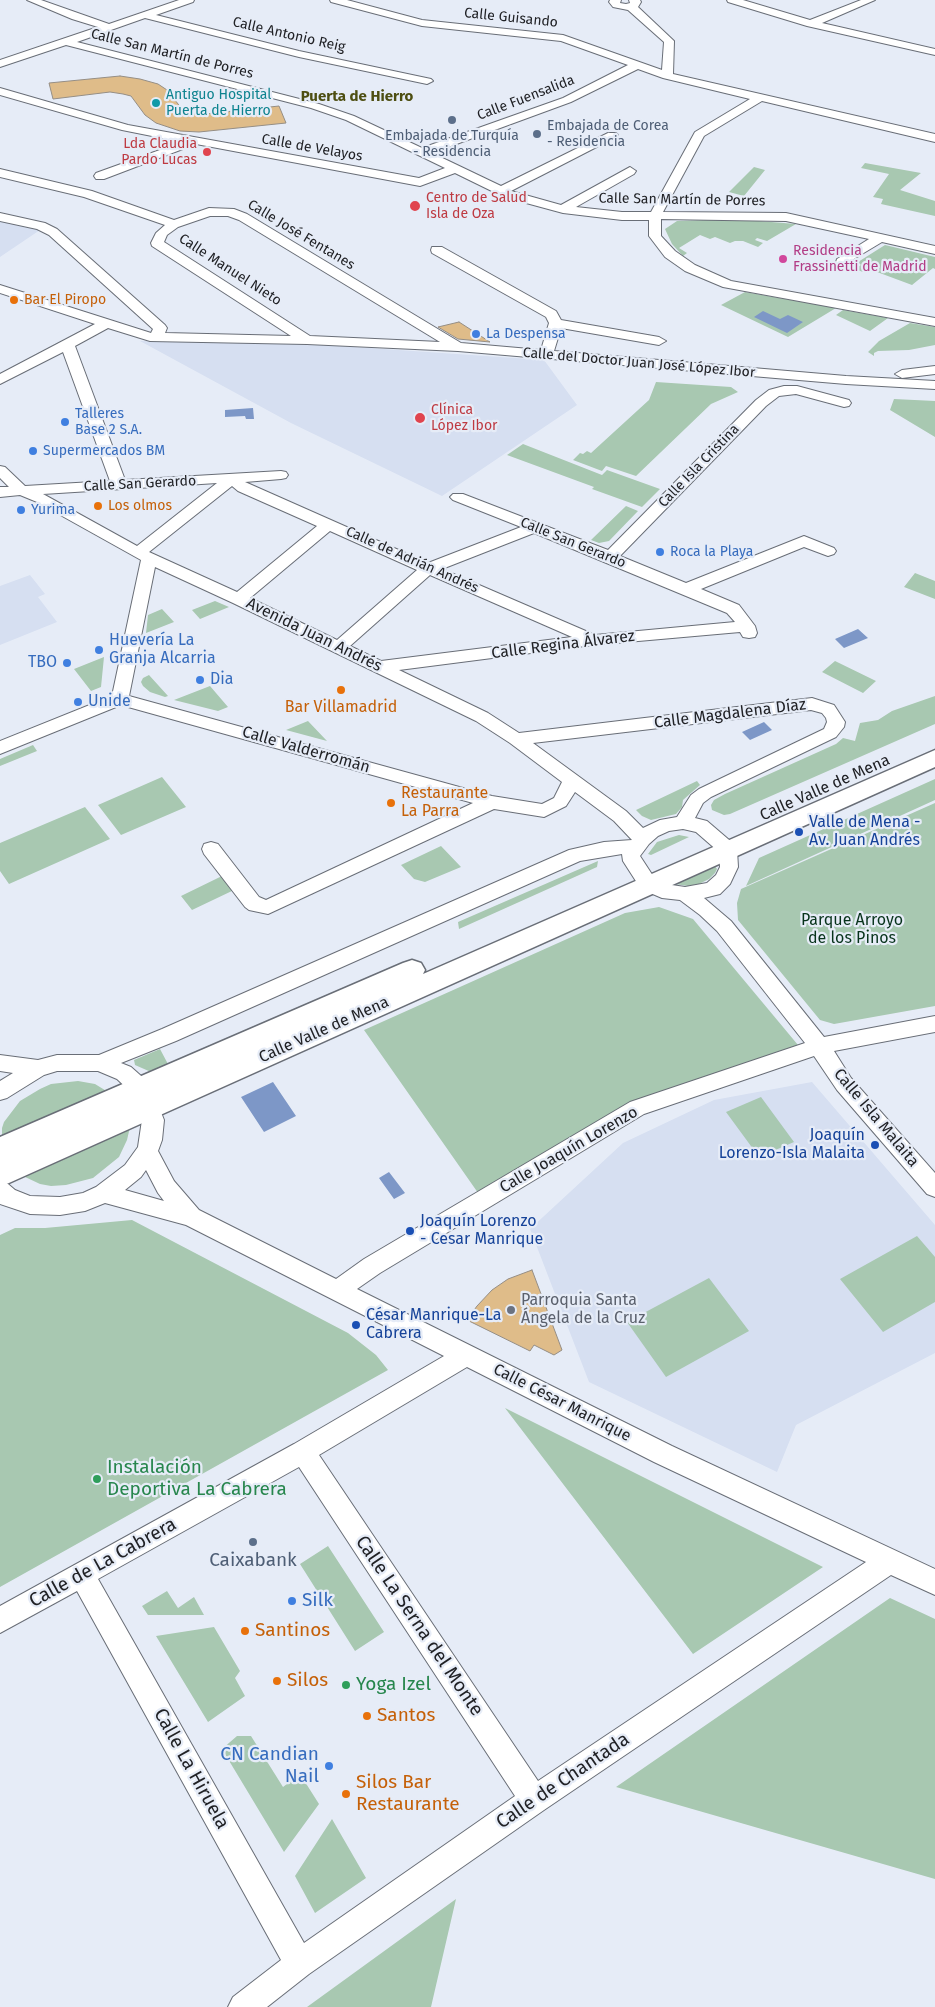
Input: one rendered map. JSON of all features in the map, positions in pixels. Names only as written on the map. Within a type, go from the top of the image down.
[{"type":"main road","name":"Calle Valle de Mena","points":[[722,844],[935,740]]},
{"type":"main road","name":"Calle Valle de Mena","points":[[0,1175],[146,1098],[643,854],[722,844],[935,758]]},
{"type":"main road","name":"Calle Valle de Mena","points":[[0,1150],[146,1098]]},
{"type":"street","points":[[32,0],[108,27]]},
{"type":"street","name":"Calle Guisando","points":[[335,0],[422,23],[562,38],[668,76],[764,101],[935,138]]},
{"type":"street","points":[[613,0],[617,5],[632,3],[669,41],[668,76]]},
{"type":"street","points":[[732,0],[811,24],[935,52]]},
{"type":"street","points":[[811,24],[870,0]]},
{"type":"street","points":[[0,64],[182,1]]},
{"type":"street","name":"Calle Antonio Reig","points":[[145,15],[299,54],[427,81]]},
{"type":"street","points":[[918,48],[929,41],[935,40]]},
{"type":"street","name":"Calle San Martín de Porres","points":[[65,42],[315,106],[350,118],[423,152],[454,170],[501,191],[563,209],[622,216],[736,215],[786,217],[935,250]]},
{"type":"street","name":"Calle Fuensalida","points":[[423,152],[567,100],[637,65]]},
{"type":"street","name":"Calle de Velayos","points":[[0,91],[126,128],[193,142],[420,182],[454,170]]},
{"type":"street","points":[[764,101],[699,134],[655,216],[655,236],[670,254],[690,268],[728,284],[935,322]]},
{"type":"street","points":[[501,191],[612,135]]},
{"type":"street","points":[[100,176],[193,142]]},
{"type":"street","points":[[563,209],[630,171]]},
{"type":"street","points":[[0,173],[88,194],[174,224]]},
{"type":"street","name":"Calle José Fentanes","points":[[174,224],[209,212],[230,212],[243,217],[458,347]]},
{"type":"street","points":[[0,217],[41,226],[53,232],[160,328],[156,337]]},
{"type":"street","name":"Calle Manuel Nieto","points":[[174,224],[162,233],[157,243],[307,340]]},
{"type":"street","points":[[842,262],[880,238]]},
{"type":"street","points":[[437,250],[551,314],[556,323],[546,355]]},
{"type":"street","name":"Calle del Doctor Juan José López Ibor","points":[[3,292],[150,337],[307,340],[458,347],[935,386]]},
{"type":"street","points":[[556,323],[659,342]]},
{"type":"street","points":[[0,380],[105,324]]},
{"type":"street","points":[[67,344],[119,484]]},
{"type":"street","points":[[883,382],[894,374],[935,370]]},
{"type":"street","points":[[739,371],[754,388],[761,403]]},
{"type":"street","name":"Calle Isla Cristina","points":[[610,557],[761,403],[774,394],[784,390],[797,390],[844,403]]},
{"type":"street","name":"Avenida Juan Andrés","points":[[0,470],[22,491],[42,499],[143,556],[239,599],[482,717],[516,739],[620,816],[643,854]]},
{"type":"street","name":"Calle San Gerardo","points":[[0,492],[281,475]]},
{"type":"street","points":[[0,748],[120,698],[143,556],[232,479]]},
{"type":"street","name":"Calle de Adrián Andrés","points":[[232,479],[238,485],[594,640]]},
{"type":"street","name":"Calle San Gerardo","points":[[458,497],[610,557],[733,609],[748,630]]},
{"type":"street","points":[[239,599],[329,524]]},
{"type":"street","points":[[338,648],[429,568],[535,527]]},
{"type":"street","points":[[687,589],[804,541],[828,551]]},
{"type":"street","name":"Calle Regina Álvarez","points":[[378,667],[594,640],[748,630]]},
{"type":"street","name":"Calle Valderromán","points":[[120,698],[492,802],[544,811],[560,802],[572,781]]},
{"type":"street","name":"Calle Magdalena Díaz","points":[[516,739],[812,704],[828,709],[834,717],[835,727],[830,733],[705,793],[697,799],[683,823]]},
{"type":"street","points":[[212,849],[252,902],[256,905],[268,907],[492,802]]},
{"type":"street","name":"Calle Valle de Mena","points":[[643,854],[666,825],[683,823],[701,826],[722,844]]},
{"type":"street","points":[[722,844],[729,867],[723,878],[713,889],[716,907],[724,926]]},
{"type":"street","name":"Calle Valle de Mena","points":[[100,1063],[169,1035],[576,855],[604,849],[643,854]]},
{"type":"street","name":"Calle Valle de Mena","points":[[643,854],[662,891],[685,894],[713,889]]},
{"type":"street","points":[[685,894],[707,910],[724,926],[819,1046]]},
{"type":"street","name":"Calle Joaquín Lorenzo","points":[[338,1290],[372,1266],[637,1108],[819,1046],[935,1024]]},
{"type":"street","name":"Calle Isla Malaita","points":[[819,1046],[844,1084],[935,1188]]},
{"type":"street","points":[[0,1063],[38,1068]]},
{"type":"street","points":[[0,1092],[38,1068],[57,1063],[100,1063],[124,1073],[146,1098],[154,1120],[147,1151],[133,1171],[104,1194],[85,1202],[60,1206],[30,1205],[0,1211]]},
{"type":"street","name":"Calle César Manrique","points":[[147,1151],[166,1187],[191,1217]]},
{"type":"street","points":[[0,1191],[7,1196],[30,1205]]},
{"type":"street","name":"Calle César Manrique","points":[[104,1194],[191,1217],[663,1454],[888,1562],[935,1582]]},
{"type":"street","name":"Calle de La Cabrera","points":[[0,1620],[303,1452],[466,1355]]},
{"type":"street","name":"Calle La Serna del Monte","points":[[303,1452],[534,1800]]},
{"type":"street","name":"Calle de Chantada","points":[[243,2007],[300,1964],[534,1800],[888,1562]]},
{"type":"street","name":"Calle La Hiruela","points":[[82,1575],[300,1964]]},
{"type":"shaded area","points":[[0,221],[40,230],[0,257]]},
{"type":"shaded area","name":"Clínica López Ibor","points":[[140,341],[311,344],[544,360],[577,405],[442,496],[291,423]]},
{"type":"shaded area","points":[[30,575],[45,594],[38,597],[57,622],[0,645],[0,586]]},
{"type":"shaded area","points":[[812,1082],[935,1225],[935,1353],[796,1425],[777,1472],[589,1382],[530,1229],[623,1143],[714,1100]]},
{"type":"green space","points":[[865,163],[921,173],[900,190],[935,201],[935,216],[881,204],[883,199],[873,197],[889,174],[861,168]]},
{"type":"green space","points":[[754,167],[765,170],[744,196],[729,192]]},
{"type":"green space","points":[[734,219],[796,224],[767,241],[757,238],[755,240],[763,243],[758,247],[743,241],[730,243],[715,237],[710,239],[700,235],[679,248],[687,253],[683,256],[672,244],[665,229],[677,221]]},
{"type":"green space","points":[[885,245],[935,257],[935,269],[933,268],[912,285],[869,269],[863,272],[855,269],[861,265],[858,262]]},
{"type":"green space","points":[[745,292],[836,308],[788,337],[721,305]]},
{"type":"green space","points":[[843,310],[888,318],[870,331],[836,315]]},
{"type":"green space","points":[[910,323],[935,327],[935,345],[909,350],[878,351],[874,353],[874,356],[868,352],[879,341]]},
{"type":"green space","points":[[656,382],[731,387],[738,392],[711,404],[636,476],[606,466],[602,471],[573,460],[580,453],[583,454],[587,451],[591,453],[649,400]]},
{"type":"green space","points":[[894,399],[935,401],[935,437],[890,410]]},
{"type":"green space","points":[[523,444],[602,475],[607,470],[660,489],[642,507],[507,455]]},
{"type":"green space","points":[[626,506],[638,511],[609,541],[599,543],[591,540]]},
{"type":"green space","points":[[915,573],[935,581],[935,599],[904,587]]},
{"type":"green space","points":[[215,601],[229,607],[200,619],[192,610]]},
{"type":"green space","points":[[162,609],[174,622],[146,633],[148,615]]},
{"type":"green space","points":[[104,657],[101,687],[91,691],[74,669]]},
{"type":"green space","points":[[835,661],[876,681],[863,693],[822,672]]},
{"type":"green space","points":[[149,675],[168,696],[165,697],[150,692],[143,686],[141,682],[143,678]]},
{"type":"green space","points":[[210,686],[228,707],[218,711],[174,700]]},
{"type":"green space","points":[[935,696],[935,724],[730,814],[724,815],[712,810],[711,805],[714,800],[725,794],[836,744],[843,738],[855,741],[860,723],[878,720],[892,711]]},
{"type":"green space","points":[[308,721],[327,741],[286,730]]},
{"type":"green space","points":[[33,745],[37,751],[0,766],[0,759]]},
{"type":"green space","points":[[162,777],[186,807],[121,835],[98,805]]},
{"type":"green space","points":[[935,779],[935,800],[746,886],[759,858]]},
{"type":"green space","points":[[697,781],[700,785],[683,800],[682,807],[676,814],[651,820],[642,816],[636,810]]},
{"type":"green space","name":"Parque Arroyo de los Pinos","points":[[935,803],[935,1006],[834,1024],[820,1020],[738,920],[737,903],[741,889]]},
{"type":"green space","points":[[85,807],[110,839],[9,884],[0,871],[0,843]]},
{"type":"green space","points":[[679,835],[689,837],[651,855],[648,854],[657,842]]},
{"type":"green space","points":[[441,846],[461,867],[425,882],[414,879],[401,865]]},
{"type":"green space","points":[[598,861],[597,867],[459,929],[458,922]]},
{"type":"green space","points":[[715,866],[717,869],[715,873],[709,879],[699,884],[688,886],[675,884]]},
{"type":"green space","points":[[222,876],[234,890],[192,910],[181,896]]},
{"type":"green space","points":[[659,907],[693,919],[803,1051],[637,1108],[483,1200],[364,1030],[625,913]]},
{"type":"green space","points":[[160,1049],[169,1066],[151,1072],[135,1065],[134,1060]]},
{"type":"green space","points":[[78,1081],[95,1084],[108,1092],[2,1139],[4,1122],[20,1101],[51,1084]]},
{"type":"green space","points":[[761,1097],[794,1142],[759,1157],[726,1112]]},
{"type":"green space","points":[[130,1127],[127,1140],[119,1157],[93,1178],[66,1185],[51,1186],[40,1184],[23,1176]]},
{"type":"green space","name":"Instalación Deportiva La Cabrera","points":[[132,1220],[348,1333],[376,1355],[388,1370],[0,1587],[0,1235],[15,1228],[45,1228]]},
{"type":"green space","points":[[917,1236],[935,1257],[935,1302],[883,1332],[840,1279]]},
{"type":"green space","points":[[709,1278],[749,1331],[666,1377],[627,1322]]},
{"type":"green space","points":[[505,1408],[823,1567],[693,1654]]},
{"type":"green space","points":[[328,1546],[384,1632],[355,1651],[300,1564]]},
{"type":"green space","points":[[167,1591],[178,1608],[194,1597],[204,1615],[148,1615],[142,1606]]},
{"type":"green space","points":[[890,1598],[935,1619],[935,1879],[616,1787]]},
{"type":"green space","points":[[214,1627],[240,1671],[235,1678],[245,1696],[208,1722],[156,1636]]},
{"type":"green space","points":[[237,1736],[251,1736],[283,1787],[300,1774],[319,1804],[284,1852],[222,1749]]},
{"type":"green space","points":[[332,1819],[366,1878],[315,1913],[295,1876]]},
{"type":"green space","points":[[456,1899],[431,2007],[307,2007]]},
{"type":"water","points":[[763,311],[780,319],[788,315],[803,322],[787,333],[754,317]]},
{"type":"water","points":[[253,408],[254,419],[246,419],[245,416],[225,417],[225,410]]},
{"type":"water","points":[[858,629],[868,638],[844,648],[835,639]]},
{"type":"water","points":[[764,722],[772,730],[750,740],[742,732]]},
{"type":"water","points":[[273,1082],[296,1116],[264,1132],[241,1097]]},
{"type":"water","points":[[389,1172],[405,1193],[394,1199],[379,1178]]},
{"type":"building","name":"Antiguo Hospital Puerta de Hierro","points":[[120,76],[158,84],[167,90],[182,109],[193,114],[279,106],[286,123],[199,132],[180,131],[156,123],[145,115],[131,96],[110,92],[53,99],[49,83]]},
{"type":"building","points":[[459,322],[490,342],[458,339],[438,327]]},
{"type":"building","name":"Parroquia Santa Ángela de la Cruz","points":[[532,1270],[562,1350],[554,1355],[534,1345],[530,1351],[467,1320],[492,1290],[508,1279]]},
{"type":"place","name":"Antiguo Hospital Puerta de Hierro","points":[[156,103]]},
{"type":"place","name":"Embajada de Turquía - Residencia","points":[[452,120]]},
{"type":"place","name":"Embajada de Corea - Residencia","points":[[537,134]]},
{"type":"place","name":"Lda Claudia Pardo Lucas","points":[[207,152]]},
{"type":"place","name":"Centro de Salud Isla de Oza","points":[[415,206]]},
{"type":"place","name":"Residencia Frassinetti de Madrid","points":[[783,259]]},
{"type":"place","name":"Bar El Piropo","points":[[14,300]]},
{"type":"place","name":"La Despensa","points":[[476,334]]},
{"type":"place","name":"Clínica López Ibor","points":[[420,418]]},
{"type":"place","name":"Talleres Base 2 S.A.","points":[[65,422]]},
{"type":"place","name":"Supermercados BM","points":[[33,451]]},
{"type":"place","name":"Los olmos","points":[[98,506]]},
{"type":"place","name":"Yurima","points":[[21,510]]},
{"type":"place","name":"Roca la Playa","points":[[660,552]]},
{"type":"place","name":"Huevería La Granja Alcarria","points":[[99,650]]},
{"type":"place","name":"TBO","points":[[67,663]]},
{"type":"place","name":"Dia","points":[[200,680]]},
{"type":"place","name":"Bar Villamadrid","points":[[341,690]]},
{"type":"place","name":"Unide","points":[[78,702]]},
{"type":"place","name":"Restaurante La Parra","points":[[391,803]]},
{"type":"place","name":"Valle de Mena - Av. Juan Andrés","points":[[799,832]]},
{"type":"place","name":"Joaquín Lorenzo-Isla Malaita","points":[[875,1145]]},
{"type":"place","name":"Joaquín Lorenzo - Cesar Manrique","points":[[410,1231]]},
{"type":"place","name":"Parroquia Santa Ángela de la Cruz","points":[[511,1310]]},
{"type":"place","name":"César Manrique-La Cabrera","points":[[356,1325]]},
{"type":"place","name":"Instalación Deportiva La Cabrera","points":[[97,1479]]},
{"type":"place","name":"Caixabank","points":[[253,1542]]},
{"type":"place","name":"Silk","points":[[292,1601]]},
{"type":"place","name":"Santinos","points":[[245,1631]]},
{"type":"place","name":"Silos","points":[[277,1681]]},
{"type":"place","name":"Yoga Izel","points":[[346,1685]]},
{"type":"place","name":"Santos","points":[[367,1716]]},
{"type":"place","name":"CN Candian Nail","points":[[329,1766]]},
{"type":"place","name":"Silos Bar Restaurante","points":[[346,1794]]},
{"type":"district","name":"Puerta de Hierro","points":[[357,97]]}]
